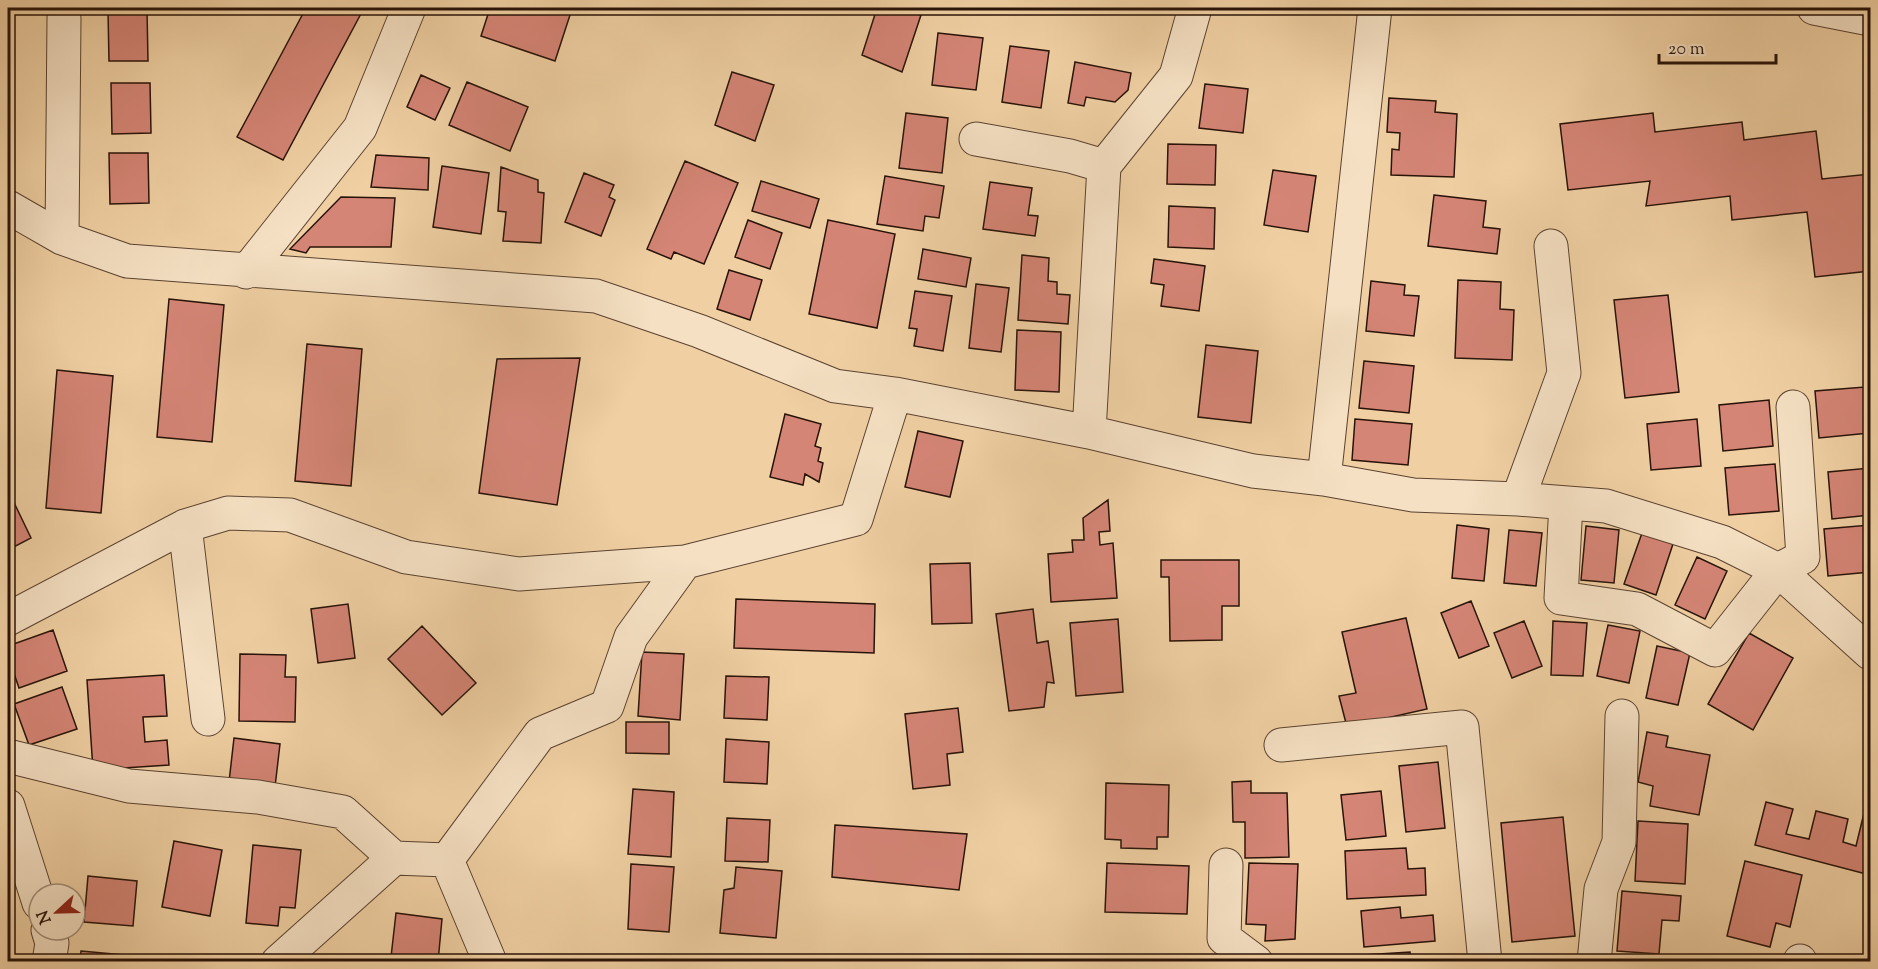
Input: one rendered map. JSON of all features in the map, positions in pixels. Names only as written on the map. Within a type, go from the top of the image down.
[{"type":"street","points":[[246,272],[360,128],[409,8]]},
{"type":"street","points":[[1089,432],[1104,166],[1176,76],[1195,8]]},
{"type":"street","points":[[1324,479],[1375,8]]},
{"type":"street","points":[[1814,8],[1870,20]]},
{"type":"street","points":[[62,237],[64,18]]},
{"type":"street","points":[[976,139],[1070,156],[1104,166]]},
{"type":"street","points":[[8,207],[62,237],[127,261],[246,272],[596,296],[699,331],[835,386],[894,394],[1089,432],[1252,471],[1324,479],[1413,495],[1518,499],[1606,506],[1722,542],[1778,570],[1870,653]]},
{"type":"street","points":[[1518,499],[1564,373],[1551,246]]},
{"type":"street","points":[[8,619],[185,526],[228,513],[290,515],[406,557],[519,574],[685,562],[856,519],[894,394]]},
{"type":"street","points":[[1566,503],[1561,598],[1637,609],[1715,650],[1778,570],[1803,557],[1793,407]]},
{"type":"street","points":[[185,526],[208,719]]},
{"type":"street","points":[[447,860],[540,734],[608,706],[631,637],[685,562]]},
{"type":"street","points":[[1594,962],[1600,889],[1619,842],[1622,716]]},
{"type":"street","points":[[1281,745],[1462,727],[1485,962]]},
{"type":"street","points":[[8,756],[129,786],[258,797],[343,812],[394,858],[447,860]]},
{"type":"street","points":[[8,806],[32,882]]},
{"type":"street","points":[[278,962],[394,858]]},
{"type":"street","points":[[447,860],[490,962]]},
{"type":"street","points":[[1226,865],[1224,938],[1256,962]]},
{"type":"street","points":[[50,962],[52,942]]},
{"type":"building","points":[[306,8],[364,8],[283,160],[237,137]]},
{"type":"building","points":[[490,8],[559,8],[571,12],[555,61],[481,36]]},
{"type":"building","points":[[877,8],[895,8],[921,15],[902,72],[862,55]]},
{"type":"building","points":[[147,10],[148,61],[109,61],[108,11]]},
{"type":"building","points":[[938,33],[983,38],[976,90],[932,85]]},
{"type":"building","points":[[1010,46],[1049,51],[1041,108],[1002,102]]},
{"type":"building","points":[[1075,62],[1131,73],[1128,90],[1115,102],[1086,97],[1084,106],[1068,103]]},
{"type":"building","points":[[732,72],[774,85],[755,141],[715,125]]},
{"type":"building","points":[[421,75],[450,88],[435,120],[407,107]]},
{"type":"building","points":[[467,82],[528,107],[510,151],[449,125]]},
{"type":"building","points":[[111,83],[150,83],[151,133],[112,134]]},
{"type":"building","points":[[1205,84],[1248,89],[1243,133],[1199,128]]},
{"type":"building","points":[[1389,98],[1436,101],[1435,112],[1457,114],[1454,177],[1391,175],[1392,149],[1399,150],[1400,133],[1387,132]]},
{"type":"building","points":[[906,113],[948,118],[942,173],[899,168]]},
{"type":"building","points":[[1653,113],[1655,132],[1742,122],[1744,140],[1816,131],[1822,179],[1870,174],[1870,271],[1815,277],[1807,212],[1732,220],[1730,196],[1646,206],[1650,181],[1568,190],[1560,124]]},
{"type":"building","points":[[1168,144],[1216,145],[1215,185],[1167,184]]},
{"type":"building","points":[[109,153],[148,153],[149,203],[110,204]]},
{"type":"building","points":[[376,155],[429,158],[428,190],[371,187]]},
{"type":"building","points":[[685,161],[738,183],[704,264],[674,252],[671,259],[647,249]]},
{"type":"building","points":[[442,166],[489,173],[481,234],[433,227]]},
{"type":"building","points":[[501,167],[538,180],[538,192],[544,193],[541,243],[503,241],[506,212],[498,211]]},
{"type":"building","points":[[1273,170],[1316,176],[1308,232],[1264,225]]},
{"type":"building","points":[[584,173],[614,185],[609,197],[615,200],[601,236],[565,222]]},
{"type":"building","points":[[885,176],[944,186],[939,218],[925,216],[923,231],[877,224]]},
{"type":"building","points":[[761,181],[819,199],[810,228],[752,211]]},
{"type":"building","points":[[990,182],[1032,188],[1028,215],[1038,216],[1035,236],[983,229]]},
{"type":"building","points":[[1434,195],[1486,201],[1483,227],[1500,229],[1497,254],[1428,246]]},
{"type":"building","points":[[341,197],[395,198],[391,247],[310,247],[306,253],[290,249]]},
{"type":"building","points":[[1169,206],[1215,208],[1214,249],[1168,247]]},
{"type":"building","points":[[748,220],[782,233],[770,269],[735,257]]},
{"type":"building","points":[[828,220],[895,234],[877,328],[809,314]]},
{"type":"building","points":[[923,249],[971,258],[966,287],[918,279]]},
{"type":"building","points":[[1022,255],[1049,258],[1048,281],[1057,282],[1057,294],[1070,295],[1068,324],[1018,320]]},
{"type":"building","points":[[1154,259],[1205,266],[1199,311],[1161,306],[1164,285],[1151,283]]},
{"type":"building","points":[[729,270],[762,280],[750,320],[717,309]]},
{"type":"building","points":[[1458,280],[1501,282],[1500,309],[1514,310],[1512,360],[1455,358]]},
{"type":"building","points":[[1371,281],[1405,285],[1404,295],[1419,296],[1414,336],[1366,331]]},
{"type":"building","points":[[976,284],[1009,288],[1001,352],[969,348]]},
{"type":"building","points":[[915,291],[952,296],[943,351],[914,346],[917,329],[909,328]]},
{"type":"building","points":[[1668,295],[1679,392],[1625,398],[1614,300]]},
{"type":"building","points":[[169,299],[224,305],[212,442],[157,437]]},
{"type":"building","points":[[1017,330],[1061,332],[1059,392],[1015,390]]},
{"type":"building","points":[[307,344],[362,349],[351,486],[295,481]]},
{"type":"building","points":[[1206,345],[1258,351],[1251,423],[1198,417]]},
{"type":"building","points":[[580,358],[557,505],[479,493],[497,359]]},
{"type":"building","points":[[1364,361],[1414,366],[1409,413],[1359,408]]},
{"type":"building","points":[[57,370],[113,376],[101,513],[46,508]]},
{"type":"building","points":[[1865,387],[1869,433],[1819,438],[1815,391]]},
{"type":"building","points":[[1769,400],[1773,446],[1723,451],[1719,405]]},
{"type":"building","points":[[785,414],[821,424],[815,446],[821,448],[818,461],[823,463],[819,482],[805,474],[803,485],[770,477]]},
{"type":"building","points":[[1355,419],[1412,424],[1408,465],[1352,460]]},
{"type":"building","points":[[1697,419],[1701,466],[1651,470],[1647,424]]},
{"type":"building","points":[[918,431],[963,441],[950,497],[905,487]]},
{"type":"building","points":[[1775,464],[1779,511],[1729,515],[1725,468]]},
{"type":"building","points":[[1870,468],[1870,515],[1832,519],[1828,472]]},
{"type":"building","points":[[8,490],[31,538],[8,550]]},
{"type":"building","points":[[1108,500],[1110,531],[1099,532],[1100,545],[1113,543],[1117,598],[1051,602],[1048,554],[1073,552],[1072,540],[1084,540],[1083,518]]},
{"type":"building","points":[[1457,525],[1489,529],[1484,581],[1452,578]]},
{"type":"building","points":[[1870,525],[1870,572],[1828,576],[1824,529]]},
{"type":"building","points":[[1586,526],[1619,530],[1614,583],[1581,580]]},
{"type":"building","points":[[1509,530],[1542,533],[1536,586],[1504,583]]},
{"type":"building","points":[[1642,533],[1673,544],[1656,595],[1624,584]]},
{"type":"building","points":[[1697,557],[1727,571],[1705,619],[1675,605]]},
{"type":"building","points":[[1161,560],[1239,560],[1239,606],[1222,606],[1222,640],[1170,641],[1169,577],[1161,577]]},
{"type":"building","points":[[970,563],[972,623],[932,624],[930,564]]},
{"type":"building","points":[[736,599],[875,604],[874,653],[734,648]]},
{"type":"building","points":[[1471,601],[1489,646],[1459,658],[1441,613]]},
{"type":"building","points":[[348,604],[355,658],[318,663],[311,609]]},
{"type":"building","points":[[1033,609],[1037,643],[1048,641],[1054,683],[1047,682],[1044,707],[1009,711],[996,614]]},
{"type":"building","points":[[1406,618],[1427,709],[1347,727],[1339,696],[1356,693],[1342,632]]},
{"type":"building","points":[[1118,619],[1123,692],[1076,696],[1070,623]]},
{"type":"building","points":[[1524,621],[1542,666],[1512,678],[1494,633]]},
{"type":"building","points":[[1553,621],[1587,623],[1583,676],[1551,675]]},
{"type":"building","points":[[1608,625],[1640,631],[1629,683],[1597,676]]},
{"type":"building","points":[[422,626],[476,683],[442,715],[388,659]]},
{"type":"building","points":[[53,630],[67,671],[19,688],[8,656],[8,646]]},
{"type":"building","points":[[1749,633],[1793,658],[1753,730],[1708,704]]},
{"type":"building","points":[[1657,646],[1690,653],[1678,705],[1646,698]]},
{"type":"building","points":[[642,652],[684,654],[680,720],[638,716]]},
{"type":"building","points":[[240,654],[286,655],[285,677],[296,677],[295,722],[239,721]]},
{"type":"building","points":[[164,675],[167,716],[143,717],[145,742],[167,740],[169,765],[93,770],[87,680]]},
{"type":"building","points":[[726,676],[769,677],[767,720],[724,718]]},
{"type":"building","points":[[62,687],[77,729],[29,745],[14,704]]},
{"type":"building","points":[[958,708],[963,752],[947,754],[950,785],[913,789],[905,714]]},
{"type":"building","points":[[626,722],[669,722],[669,754],[626,753]]},
{"type":"building","points":[[1647,732],[1668,736],[1666,747],[1710,755],[1699,815],[1650,806],[1653,786],[1638,782]]},
{"type":"building","points":[[234,738],[280,744],[275,787],[229,782]]},
{"type":"building","points":[[726,739],[769,742],[767,784],[724,782]]},
{"type":"building","points":[[1438,762],[1445,828],[1406,832],[1399,766]]},
{"type":"building","points":[[1251,781],[1251,793],[1287,793],[1289,857],[1245,858],[1245,822],[1233,822],[1232,782]]},
{"type":"building","points":[[1106,783],[1169,785],[1168,837],[1157,837],[1157,849],[1121,848],[1121,840],[1105,839]]},
{"type":"building","points":[[633,789],[674,792],[671,857],[628,854]]},
{"type":"building","points":[[1381,791],[1386,836],[1346,840],[1341,795]]},
{"type":"building","points":[[1766,802],[1793,809],[1786,834],[1809,839],[1816,811],[1848,819],[1843,842],[1856,846],[1864,813],[1870,815],[1870,875],[1755,845]]},
{"type":"building","points":[[1563,817],[1575,936],[1512,942],[1501,823]]},
{"type":"building","points":[[727,818],[770,820],[768,862],[725,861]]},
{"type":"building","points":[[1638,821],[1688,824],[1685,884],[1635,881]]},
{"type":"building","points":[[835,825],[967,834],[959,890],[832,877]]},
{"type":"building","points":[[174,841],[222,850],[210,916],[162,907]]},
{"type":"building","points":[[253,845],[301,850],[295,908],[280,907],[278,926],[246,923]]},
{"type":"building","points":[[1406,848],[1408,869],[1425,868],[1426,895],[1347,899],[1345,851]]},
{"type":"building","points":[[1745,861],[1802,875],[1790,927],[1776,923],[1770,947],[1727,936]]},
{"type":"building","points":[[1107,863],[1189,866],[1187,914],[1105,912]]},
{"type":"building","points":[[1249,863],[1298,864],[1295,939],[1265,941],[1266,925],[1246,924]]},
{"type":"building","points":[[631,864],[674,867],[669,932],[628,929]]},
{"type":"building","points":[[736,867],[782,871],[776,938],[720,933],[724,890],[734,888]]},
{"type":"building","points":[[88,876],[137,881],[133,926],[87,922]]},
{"type":"building","points":[[1622,891],[1681,896],[1679,921],[1662,920],[1659,954],[1617,951]]},
{"type":"building","points":[[1400,907],[1401,918],[1433,915],[1435,941],[1364,947],[1361,911]]},
{"type":"building","points":[[396,913],[442,919],[438,962],[391,957]]},
{"type":"building","points":[[81,951],[124,955],[123,962],[80,962]]},
{"type":"building","points":[[1410,952],[1411,962],[1347,962],[1347,956]]}]
